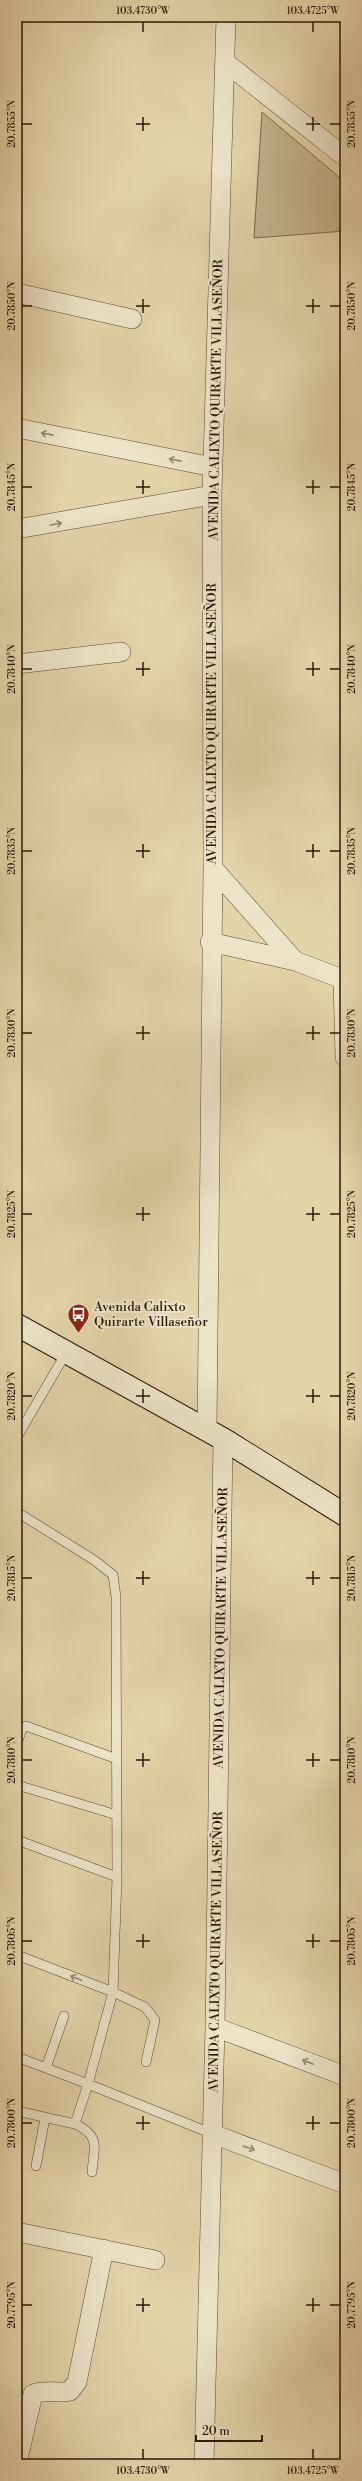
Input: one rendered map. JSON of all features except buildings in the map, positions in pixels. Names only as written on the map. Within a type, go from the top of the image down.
[{"type":"street","name":"AVENIDA CALIXTO QUIRARTE VILLASEÑOR","points":[[204,2464],[215,2027],[215,1435],[210,942],[213,868],[212,495],[226,17]]},
{"type":"street","points":[[225,62],[345,157]]},
{"type":"street","points":[[17,293],[132,319]]},
{"type":"street","points":[[17,428],[213,467]]},
{"type":"street","points":[[17,529],[212,495]]},
{"type":"street","points":[[17,664],[121,652]]},
{"type":"street","points":[[213,868],[295,961]]},
{"type":"street","points":[[210,942],[295,961],[344,980],[345,1057]]},
{"type":"street","points":[[17,1326],[215,1435],[345,1515]]},
{"type":"street","points":[[215,2027],[345,2076]]},
{"type":"street","points":[[213,2134],[345,2184]]},
{"type":"street","points":[[17,2232],[155,2260]]},
{"type":"street","points":[[17,2463],[33,2394],[41,2391],[60,2393],[70,2391],[77,2382],[104,2250]]},
{"type":"lane","points":[[17,1438],[66,1353]]},
{"type":"lane","points":[[17,1512],[94,1560],[113,1575],[116,1597],[117,1877],[113,1992],[88,2084],[75,2124]]},
{"type":"lane","points":[[17,1743],[22,1729],[26,1726],[117,1759]]},
{"type":"lane","points":[[17,1785],[117,1815]]},
{"type":"lane","points":[[17,1840],[117,1877]]},
{"type":"lane","points":[[17,1955],[113,1992],[145,2007],[155,2020],[146,2062]]},
{"type":"lane","points":[[46,2068],[64,2016]]},
{"type":"lane","points":[[17,2057],[213,2134]]},
{"type":"lane","points":[[17,2111],[75,2124],[89,2131],[94,2140],[92,2172]]},
{"type":"lane","points":[[36,2166],[45,2118]]},
{"type":"shaded area","points":[[262,112],[345,182],[345,231],[254,238]]},
{"type":"place","name":"Avenida Calixto Quirarte Villaseñor","points":[[78,1334]]}]
